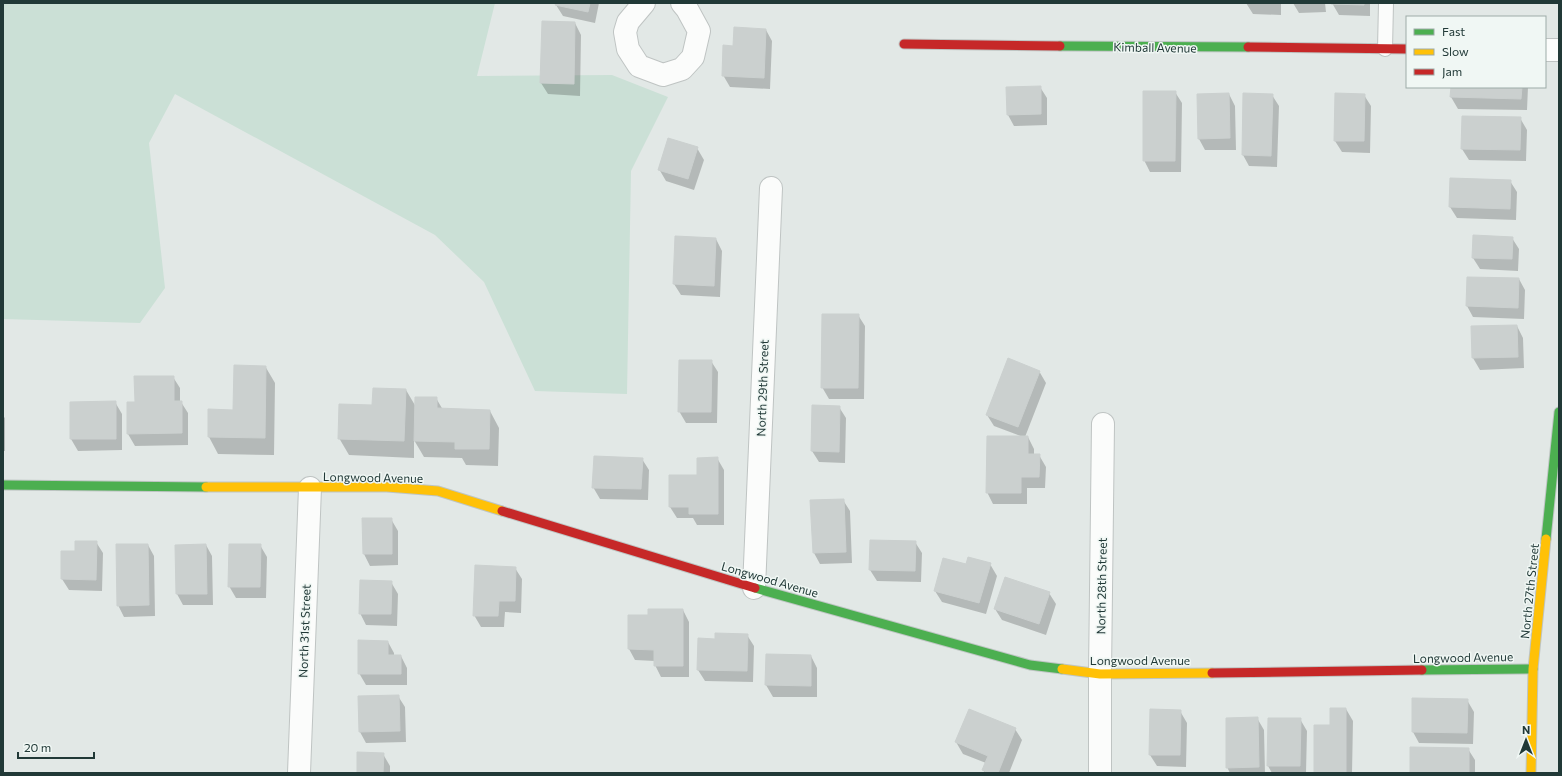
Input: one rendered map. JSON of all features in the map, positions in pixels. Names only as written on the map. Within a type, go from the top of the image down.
[{"type":"street","points":[[644,3],[628,22],[625,32],[628,50],[639,66],[663,75],[682,69],[693,57],[699,31],[682,3]]},
{"type":"street","name":"Kimball Avenue","points":[[904,44],[1406,49]]},
{"type":"street","points":[[1546,50],[1559,50]]},
{"type":"street","name":"North 29th Street","points":[[754,588],[771,188]]},
{"type":"street","name":"North 27th Street","points":[[1531,773],[1533,668],[1559,412]]},
{"type":"street","name":"North 28th Street","points":[[1100,773],[1103,424]]},
{"type":"street","name":"Longwood Avenue","points":[[3,485],[310,488],[387,487],[438,491],[754,588],[1030,665],[1100,674],[1533,668]]},
{"type":"street","name":"North 31st Street","points":[[299,773],[310,488]]},
{"type":"lane","points":[[1385,49],[1386,3]]},
{"type":"green space","points":[[3,3],[495,3],[477,76],[612,75],[668,97],[631,171],[627,394],[535,391],[484,282],[435,235],[175,94],[149,143],[165,288],[140,323],[3,319]]},
{"type":"building","points":[[556,3],[590,3],[588,12],[555,5]]},
{"type":"building","points":[[1364,3],[1364,5],[1331,4]]},
{"type":"building","points":[[542,21],[575,22],[574,84],[540,83]]},
{"type":"building","points":[[734,27],[766,29],[764,78],[722,76],[723,45],[733,46]]},
{"type":"building","points":[[1041,86],[1041,114],[1007,115],[1006,87]]},
{"type":"building","points":[[1451,88],[1522,88],[1521,99],[1450,97]]},
{"type":"building","points":[[1143,91],[1176,91],[1175,161],[1143,161]]},
{"type":"building","points":[[1229,93],[1230,138],[1198,139],[1197,94]]},
{"type":"building","points":[[1243,93],[1273,94],[1271,156],[1242,155]]},
{"type":"building","points":[[1335,93],[1365,94],[1364,141],[1334,141]]},
{"type":"building","points":[[1462,116],[1521,117],[1520,150],[1461,149]]},
{"type":"building","points":[[668,138],[698,147],[688,179],[658,170]]},
{"type":"building","points":[[1450,178],[1511,180],[1510,209],[1449,207]]},
{"type":"building","points":[[1473,235],[1513,237],[1512,259],[1472,258]]},
{"type":"building","points":[[675,236],[716,238],[714,286],[673,284]]},
{"type":"building","points":[[1467,277],[1519,278],[1518,308],[1466,306]]},
{"type":"building","points":[[822,314],[859,314],[858,388],[821,388]]},
{"type":"building","points":[[1517,325],[1518,357],[1472,358],[1471,326]]},
{"type":"building","points":[[1008,358],[1040,371],[1018,427],[986,415]]},
{"type":"building","points":[[679,360],[712,360],[711,412],[678,412]]},
{"type":"building","points":[[234,365],[266,366],[265,438],[208,437],[208,409],[233,410]]},
{"type":"building","points":[[134,376],[174,376],[174,401],[182,401],[182,433],[127,434],[127,402],[135,402]]},
{"type":"building","points":[[373,388],[406,389],[404,441],[338,439],[339,404],[372,405]]},
{"type":"building","points":[[415,397],[437,397],[437,408],[490,410],[489,449],[455,449],[455,442],[414,441]]},
{"type":"building","points":[[116,401],[116,439],[70,439],[70,402]]},
{"type":"building","points":[[812,405],[840,406],[839,452],[811,451]]},
{"type":"building","points":[[987,436],[1028,436],[1028,454],[1040,454],[1039,477],[1021,477],[1021,493],[986,493]]},
{"type":"building","points":[[594,456],[643,458],[641,489],[592,488]]},
{"type":"building","points":[[718,457],[718,514],[689,514],[689,507],[669,507],[669,475],[697,475],[697,458]]},
{"type":"building","points":[[844,499],[846,552],[813,553],[810,500]]},
{"type":"building","points":[[362,518],[392,518],[392,554],[363,554]]},
{"type":"building","points":[[870,540],[916,541],[915,571],[869,570]]},
{"type":"building","points":[[75,541],[97,541],[96,580],[61,579],[61,551],[75,551]]},
{"type":"building","points":[[116,544],[148,544],[149,605],[117,606]]},
{"type":"building","points":[[206,544],[207,594],[176,594],[175,545]]},
{"type":"building","points":[[229,544],[261,544],[260,587],[228,587]]},
{"type":"building","points":[[968,557],[991,563],[979,603],[934,591],[943,558],[966,564]]},
{"type":"building","points":[[475,565],[516,567],[515,601],[499,601],[498,616],[473,616]]},
{"type":"building","points":[[1005,577],[1050,592],[1039,624],[994,609]]},
{"type":"building","points":[[360,580],[392,581],[391,614],[359,614]]},
{"type":"building","points":[[648,609],[683,609],[683,666],[654,666],[654,650],[628,649],[628,615],[648,615]]},
{"type":"building","points":[[715,633],[748,634],[747,671],[697,670],[698,638],[715,639]]},
{"type":"building","points":[[358,640],[388,641],[388,655],[401,655],[401,674],[358,674]]},
{"type":"building","points":[[766,654],[811,655],[811,686],[765,685]]},
{"type":"building","points":[[399,695],[400,731],[359,732],[358,696]]},
{"type":"building","points":[[1412,698],[1468,699],[1467,733],[1412,732]]},
{"type":"building","points":[[1330,708],[1346,708],[1346,773],[1314,773],[1314,725],[1330,725]]},
{"type":"building","points":[[969,709],[1016,728],[998,773],[989,773],[982,770],[988,756],[955,742]]},
{"type":"building","points":[[1150,709],[1181,710],[1180,755],[1149,755]]},
{"type":"building","points":[[1258,717],[1259,767],[1226,768],[1226,718]]},
{"type":"building","points":[[1268,718],[1301,718],[1300,766],[1267,766]]},
{"type":"building","points":[[1410,747],[1469,748],[1469,773],[1410,773]]},
{"type":"building","points":[[357,752],[384,753],[383,773],[357,773]]},
{"type":"traffic: fast","points":[[1060,46],[1248,47]]},
{"type":"traffic: fast","points":[[1546,539],[1559,412]]},
{"type":"traffic: fast","points":[[3,485],[206,487]]},
{"type":"traffic: fast","points":[[755,588],[1030,665],[1062,669]]},
{"type":"traffic: fast","points":[[1422,670],[1533,669]]},
{"type":"traffic: slow","points":[[206,487],[387,487],[438,491],[502,511]]},
{"type":"traffic: slow","points":[[1531,773],[1533,669],[1546,539]]},
{"type":"traffic: slow","points":[[1062,669],[1100,674],[1212,673]]},
{"type":"traffic: jam","points":[[904,44],[1060,46]]},
{"type":"traffic: jam","points":[[1248,47],[1406,49]]},
{"type":"traffic: jam","points":[[502,511],[755,588]]},
{"type":"traffic: jam","points":[[1212,673],[1422,670]]}]
